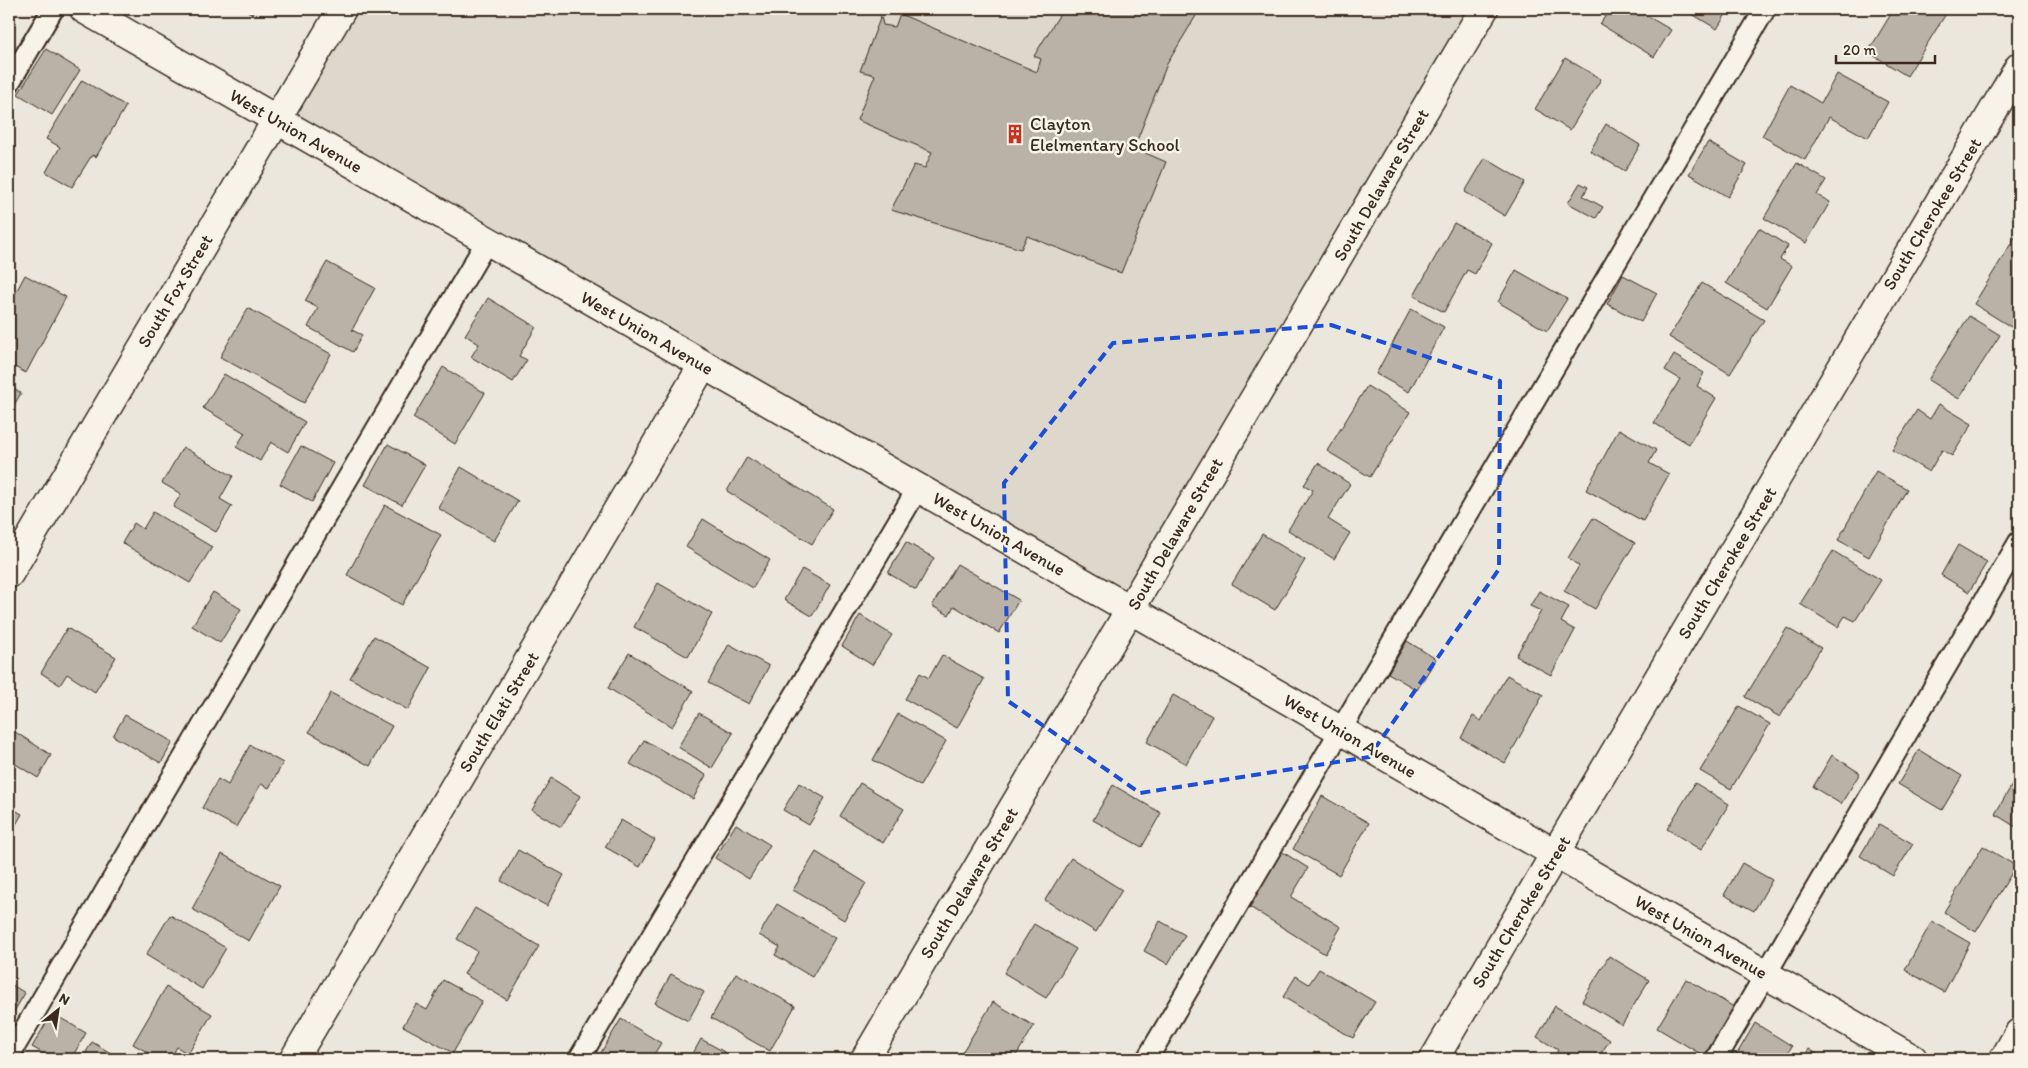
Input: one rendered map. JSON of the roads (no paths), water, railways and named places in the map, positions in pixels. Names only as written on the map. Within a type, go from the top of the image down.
[{"type":"street","name":"West Union Avenue","points":[[84,9],[1913,1059]]},
{"type":"street","name":"South Fox Street","points":[[9,574],[342,9]]},
{"type":"street","name":"South Delaware Street","points":[[865,1059],[1131,610],[1482,10]]},
{"type":"street","name":"South Cherokee Street","points":[[1434,1059],[2019,67]]},
{"type":"street","name":"South Elati Street","points":[[294,1059],[704,365]]},
{"type":"street","points":[[2004,1059],[2019,1033]]},
{"type":"lane","points":[[9,83],[53,9]]},
{"type":"lane","points":[[1147,1059],[1765,9]]},
{"type":"lane","points":[[9,1056],[487,241]]},
{"type":"lane","points":[[579,1059],[918,488]]},
{"type":"lane","points":[[1716,1059],[2019,542]]},
{"type":"place","name":"Clayton Elelmentary School","points":[[1015,134]]}]
